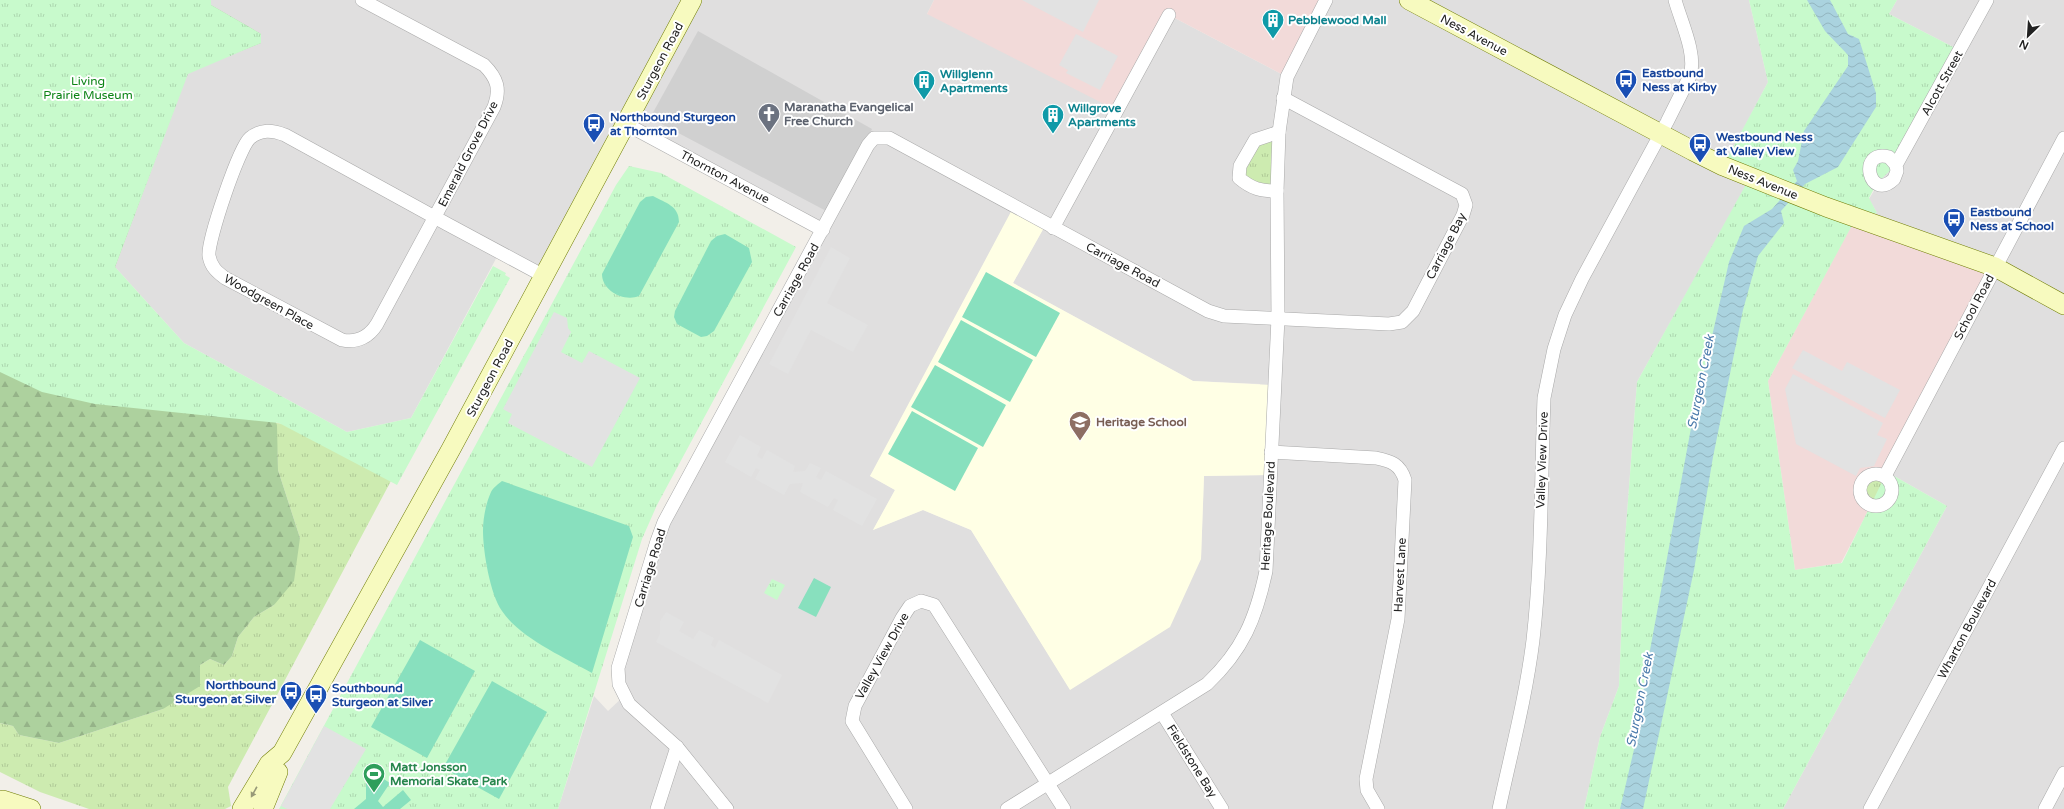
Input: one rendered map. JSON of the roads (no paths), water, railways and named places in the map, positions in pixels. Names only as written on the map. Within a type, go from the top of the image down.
[{"type":"main road","name":"Ness Avenue","points":[[1409,0],[1693,151],[1751,177],[1826,207],[1995,267],[2064,305]]},
{"type":"main road","name":"Sturgeon Road","points":[[262,809],[279,769],[282,753],[375,588],[544,276],[626,124],[688,2]]},
{"type":"main road","name":"Sturgeon Road","points":[[242,809],[269,764],[282,753]]},
{"type":"main road","points":[[2,799],[21,809]]},
{"type":"main road","points":[[2,799],[31,809]]},
{"type":"street","name":"Emerald Grove Drive","points":[[362,0],[484,65],[497,83],[499,95],[494,107],[435,218]]},
{"type":"street","name":"Heritage Boulevard","points":[[1007,809],[1207,684],[1222,670],[1237,650],[1250,627],[1260,601],[1266,571],[1278,318],[1277,191],[1279,132],[1283,98],[1287,78],[1326,0]]},
{"type":"street","name":"Valley View Drive","points":[[1499,809],[1529,669],[1533,640],[1537,593],[1544,398],[1554,349],[1565,315],[1582,279],[1661,134],[1693,68],[1692,56],[1675,0]]},
{"type":"street","name":"Alcott Street","points":[[1896,165],[1986,0]]},
{"type":"street","points":[[1053,228],[1169,15]]},
{"type":"street","name":"Carriage Bay","points":[[1278,318],[1389,324],[1402,322],[1413,311],[1463,215],[1466,205],[1462,194],[1283,98]]},
{"type":"street","name":"Thornton Avenue","points":[[626,124],[823,230]]},
{"type":"street","name":"Woodgreen Place","points":[[435,218],[373,330],[366,336],[350,342],[333,337],[225,278],[212,265],[209,255],[209,246],[242,147],[249,139],[258,133],[268,131],[284,135],[544,276]]},
{"type":"street","points":[[1277,191],[1259,191],[1248,186],[1239,178],[1240,166],[1255,140],[1279,132]]},
{"type":"street","name":"Carriage Road","points":[[727,809],[677,747],[629,704],[619,684],[618,668],[656,541],[664,522],[868,145],[874,138],[889,138],[1208,311],[1224,316],[1278,318]]},
{"type":"street","name":"School Road","points":[[1885,476],[2064,138]]},
{"type":"street","name":"Wharton Boulevard","points":[[1870,809],[2064,448]]},
{"type":"street","name":"Harvest Lane","points":[[1271,452],[1389,460],[1399,466],[1405,480],[1398,619],[1366,779],[1367,790],[1378,809]]},
{"type":"street","name":"Valley View Drive","points":[[906,809],[852,721],[855,706],[902,618],[910,606],[921,601],[934,605],[1048,784]]},
{"type":"street","name":"Fieldstone Bay","points":[[1162,713],[1222,809]]},
{"type":"street","points":[[657,809],[677,747]]},
{"type":"street","points":[[2044,809],[2064,774]]},
{"type":"street","points":[[1048,784],[1064,809]]},
{"type":"water","points":[[1807,0],[1830,0],[1848,34],[1859,39],[1876,93],[1876,107],[1838,167],[1805,184],[1781,211],[1784,223],[1758,256],[1743,310],[1713,457],[1694,570],[1643,809],[1620,809],[1636,741],[1648,661],[1691,428],[1729,262],[1744,226],[1772,209],[1797,181],[1793,170],[1798,161],[1804,131],[1848,66],[1848,55],[1825,31]]},
{"type":"place","name":"Pebblewood Mall","points":[[1273,40]]},
{"type":"place","name":"Willglenn Apartments","points":[[924,100]]},
{"type":"place","name":"Eastbound Ness at Kirby","points":[[1626,100]]},
{"type":"place","name":"Maranatha Evangelical Free Church","points":[[769,134]]},
{"type":"place","name":"Willgrove Apartments","points":[[1053,134]]},
{"type":"place","name":"Northbound Sturgeon at Thornton","points":[[594,144]]},
{"type":"place","name":"Westbound Ness at Valley View","points":[[1700,164]]},
{"type":"place","name":"Eastbound Ness at School","points":[[1954,238]]},
{"type":"place","name":"Heritage School","points":[[1080,442]]},
{"type":"place","name":"Northbound Sturgeon at Silver","points":[[291,712]]},
{"type":"place","name":"Southbound Sturgeon at Silver","points":[[316,714]]},
{"type":"place","name":"Matt Jonsson Memorial Skate Park","points":[[374,794]]},
{"type":"park label","name":"Living Prairie Museum","points":[[88,88]]},
{"type":"water label","name":"Sturgeon Creek","points":[[1701,382]]},
{"type":"water label","name":"Sturgeon Creek","points":[[1640,700]]}]
